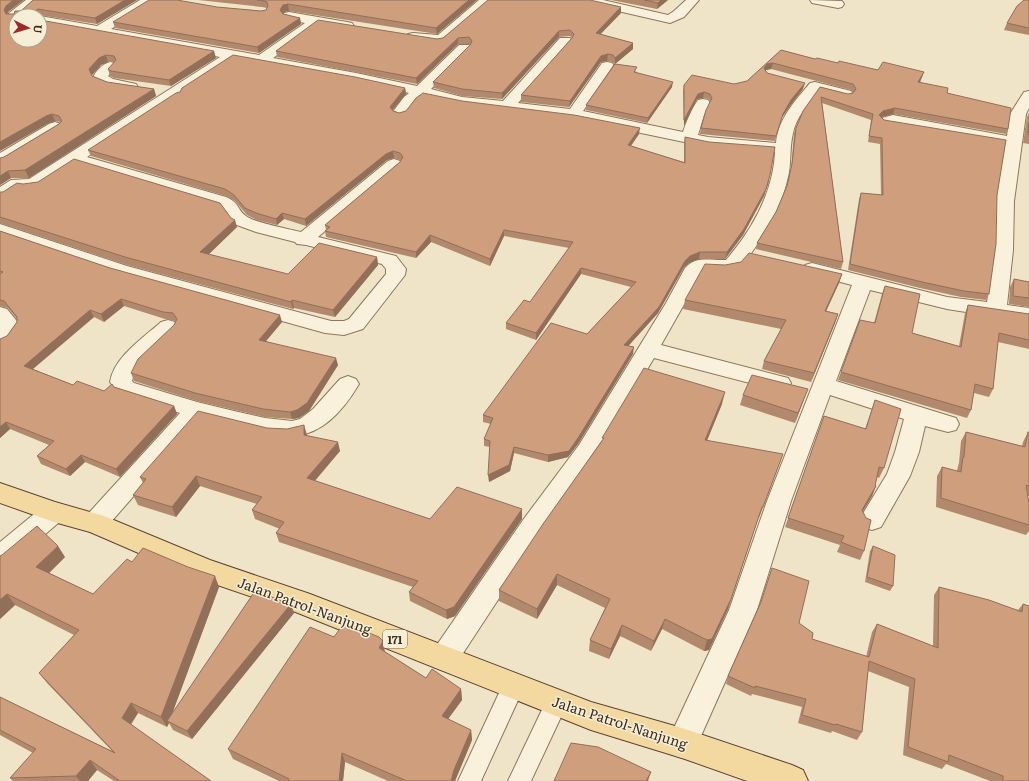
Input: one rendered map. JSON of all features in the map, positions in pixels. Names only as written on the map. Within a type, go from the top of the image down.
[{"type":"main road","name":"Jalan Patrol-Nanjung","points":[[0,493],[54,512],[95,522],[203,569],[300,602],[591,716],[682,743],[792,781]]},
{"type":"street","points":[[24,8],[34,0]]},
{"type":"street","points":[[100,30],[149,0]]},
{"type":"street","points":[[400,35],[441,39],[487,0]]},
{"type":"street","points":[[587,0],[602,2],[688,24]]},
{"type":"street","points":[[670,19],[679,14],[693,0]]},
{"type":"street","points":[[816,0],[838,4]]},
{"type":"street","points":[[290,16],[360,28]]},
{"type":"street","points":[[48,21],[356,76],[462,101],[574,114],[708,142],[783,148]]},
{"type":"street","points":[[263,60],[316,21]]},
{"type":"street","points":[[507,106],[565,41]]},
{"type":"street","points":[[400,113],[409,100],[421,91],[464,48]]},
{"type":"street","points":[[0,194],[17,184],[34,184],[107,135],[176,93],[233,54]]},
{"type":"street","points":[[110,66],[100,76],[103,80],[116,85],[176,93]]},
{"type":"street","points":[[574,114],[607,66]]},
{"type":"street","points":[[800,82],[846,94]]},
{"type":"street","points":[[444,658],[532,527],[587,451],[696,267],[702,265],[732,265],[750,255],[773,201],[782,168],[786,129],[799,107],[815,86]]},
{"type":"street","points":[[996,311],[1004,250],[1005,201],[1018,114],[1029,95]]},
{"type":"street","points":[[689,138],[696,115],[704,102]]},
{"type":"street","points":[[887,121],[893,120],[1014,142]]},
{"type":"street","points":[[0,160],[7,148],[55,127]]},
{"type":"street","points":[[0,229],[120,270],[306,322],[337,329],[348,328],[356,324],[395,275],[396,269],[394,264],[382,257],[303,240],[262,228],[240,220],[229,205],[220,201],[74,158]]},
{"type":"street","points":[[303,240],[394,164]]},
{"type":"street","points":[[795,266],[863,281],[947,303],[1029,315]]},
{"type":"street","points":[[682,743],[743,610],[779,501],[811,389],[863,281]]},
{"type":"street","points":[[0,314],[10,325],[0,341]]},
{"type":"street","points":[[168,327],[127,367],[121,381],[122,385],[126,388],[196,410],[273,428],[291,430],[307,425],[330,405],[348,384]]},
{"type":"street","points":[[647,349],[948,424]]},
{"type":"street","points":[[95,522],[196,410]]},
{"type":"street","points":[[872,520],[898,476],[907,452],[916,415]]},
{"type":"street","points":[[0,557],[54,512]]},
{"type":"lane","points":[[469,781],[514,685]]},
{"type":"lane","points":[[519,781],[557,702]]},
{"type":"building","points":[[0,0],[13,0],[4,10],[6,14],[8,14],[8,48],[48,48],[48,21],[214,51],[169,80],[111,71],[108,69],[116,60],[114,56],[106,55],[99,58],[89,69],[92,76],[107,82],[154,89],[25,170],[8,171],[0,176],[0,158],[59,124],[62,121],[59,116],[52,114],[46,116],[0,142]]},
{"type":"building","points":[[33,0],[125,0],[95,18],[48,11],[48,8],[24,8]]},
{"type":"building","points":[[149,0],[177,0],[217,7],[261,11],[266,10],[268,6],[267,2],[261,0],[469,0],[436,28],[288,4],[283,5],[280,10],[283,14],[300,18],[257,47],[113,22]]},
{"type":"building","points":[[488,0],[590,0],[621,7],[596,33],[633,43],[615,58],[613,55],[608,54],[601,56],[570,101],[521,95],[572,38],[574,34],[570,30],[559,31],[502,93],[462,89],[433,82],[470,45],[472,41],[469,37],[458,38],[416,78],[276,51],[318,20],[437,39],[443,38]]},
{"type":"building","points":[[644,0],[661,0],[658,3]]},
{"type":"building","points":[[1024,0],[1029,0],[1029,28],[1007,23],[1017,6]]},
{"type":"building","points":[[781,50],[815,59],[817,58],[838,63],[839,61],[878,70],[883,62],[924,72],[918,82],[948,88],[947,93],[1011,108],[1008,129],[895,108],[883,111],[879,115],[884,120],[1006,140],[997,195],[996,244],[989,294],[964,291],[922,282],[850,264],[861,193],[883,195],[882,138],[869,136],[873,114],[821,97],[843,262],[757,243],[776,212],[787,186],[792,164],[796,128],[803,111],[820,87],[848,94],[853,93],[856,89],[853,84],[773,63],[767,64],[764,68],[767,73],[805,83],[791,100],[783,114],[776,136],[701,128],[706,110],[712,98],[710,94],[704,92],[698,94],[684,120],[684,85],[692,75],[734,84],[747,81]]},
{"type":"building","points":[[233,55],[355,77],[405,88],[390,107],[393,111],[399,113],[406,111],[416,98],[423,93],[462,101],[574,115],[640,128],[628,145],[685,163],[685,137],[709,142],[775,147],[770,175],[766,189],[744,229],[727,252],[700,252],[690,256],[685,261],[659,307],[624,345],[634,347],[569,451],[548,455],[514,447],[509,465],[488,475],[490,441],[484,439],[493,418],[483,415],[551,323],[587,334],[636,282],[581,268],[536,333],[506,323],[524,300],[530,302],[573,242],[504,230],[490,259],[430,235],[416,252],[325,231],[330,227],[325,225],[400,162],[403,157],[400,153],[393,151],[386,154],[305,219],[282,213],[276,219],[245,208],[234,195],[225,189],[88,150],[176,93],[180,92],[182,88]]},
{"type":"building","points":[[615,64],[637,67],[634,72],[673,82],[648,118],[586,105]]},
{"type":"building","points":[[74,159],[220,203],[231,218],[235,220],[200,252],[288,274],[319,243],[377,257],[333,310],[292,300],[291,302],[125,257],[0,217],[0,192],[3,192],[17,183],[23,184],[38,182]]},
{"type":"building","points":[[0,231],[110,268],[280,315],[259,340],[336,358],[307,403],[297,410],[290,412],[263,409],[195,393],[131,373],[138,359],[174,325],[177,319],[173,313],[163,312],[121,299],[101,314],[90,310],[24,366],[73,385],[77,381],[104,391],[112,384],[114,387],[174,406],[116,469],[81,455],[66,469],[37,456],[54,441],[6,422],[0,427],[0,339],[7,336],[17,322],[17,317],[4,301],[0,300],[0,274],[3,272],[0,271]]},
{"type":"building","points":[[749,253],[842,274],[825,311],[838,314],[814,373],[764,361],[786,320],[685,300],[705,264],[725,265],[741,262]]},
{"type":"building","points":[[1014,279],[1029,282],[1029,298],[1013,296]]},
{"type":"building","points":[[885,286],[920,294],[912,333],[961,347],[968,305],[1029,314],[1029,340],[999,333],[993,389],[975,384],[971,410],[841,372],[860,320],[875,323]]},
{"type":"building","points":[[644,368],[725,392],[705,440],[783,454],[762,507],[731,599],[712,639],[707,640],[665,619],[654,641],[622,625],[611,649],[590,640],[610,599],[557,574],[537,609],[499,590],[543,524],[604,438],[602,438]]},
{"type":"building","points":[[752,375],[808,389],[798,413],[743,395]]},
{"type":"building","points":[[875,400],[901,409],[884,468],[879,467],[876,486],[862,510],[866,518],[871,520],[864,551],[841,542],[844,536],[788,518],[824,416],[866,429]]},
{"type":"building","points":[[198,411],[267,428],[287,429],[304,425],[304,435],[338,442],[307,478],[430,519],[457,487],[522,509],[454,607],[446,610],[409,592],[418,581],[276,533],[284,522],[252,510],[262,497],[196,476],[172,507],[133,495],[146,479],[140,477]]},
{"type":"building","points":[[966,432],[1025,447],[1029,432],[1029,486],[1026,485],[1029,504],[1029,525],[941,498],[942,467],[961,472]]},
{"type":"building","points":[[37,526],[58,546],[36,567],[93,594],[127,559],[132,562],[143,548],[188,567],[215,576],[161,717],[131,703],[122,718],[211,781],[120,781],[90,760],[76,776],[10,778],[36,749],[0,730],[0,697],[115,753],[39,673],[79,630],[7,594],[0,600],[0,556]]},
{"type":"building","points":[[873,546],[895,555],[893,586],[867,577]]},
{"type":"building","points":[[772,568],[809,581],[799,623],[813,633],[812,639],[869,657],[877,624],[938,648],[939,587],[989,600],[1022,612],[1023,604],[1029,606],[1029,781],[1004,781],[1003,776],[949,755],[948,762],[908,747],[915,679],[869,661],[862,732],[802,715],[806,699],[755,686],[755,688],[728,676],[761,602]]},
{"type":"building","points":[[255,591],[291,604],[187,731],[167,721]]},
{"type":"building","points":[[344,623],[379,637],[383,641],[379,648],[426,678],[432,669],[461,689],[442,716],[471,730],[454,770],[451,781],[407,781],[342,753],[339,781],[288,781],[289,779],[228,749],[310,627],[334,637]]},
{"type":"building","points":[[571,743],[598,747],[651,772],[646,781],[554,781]]}]
